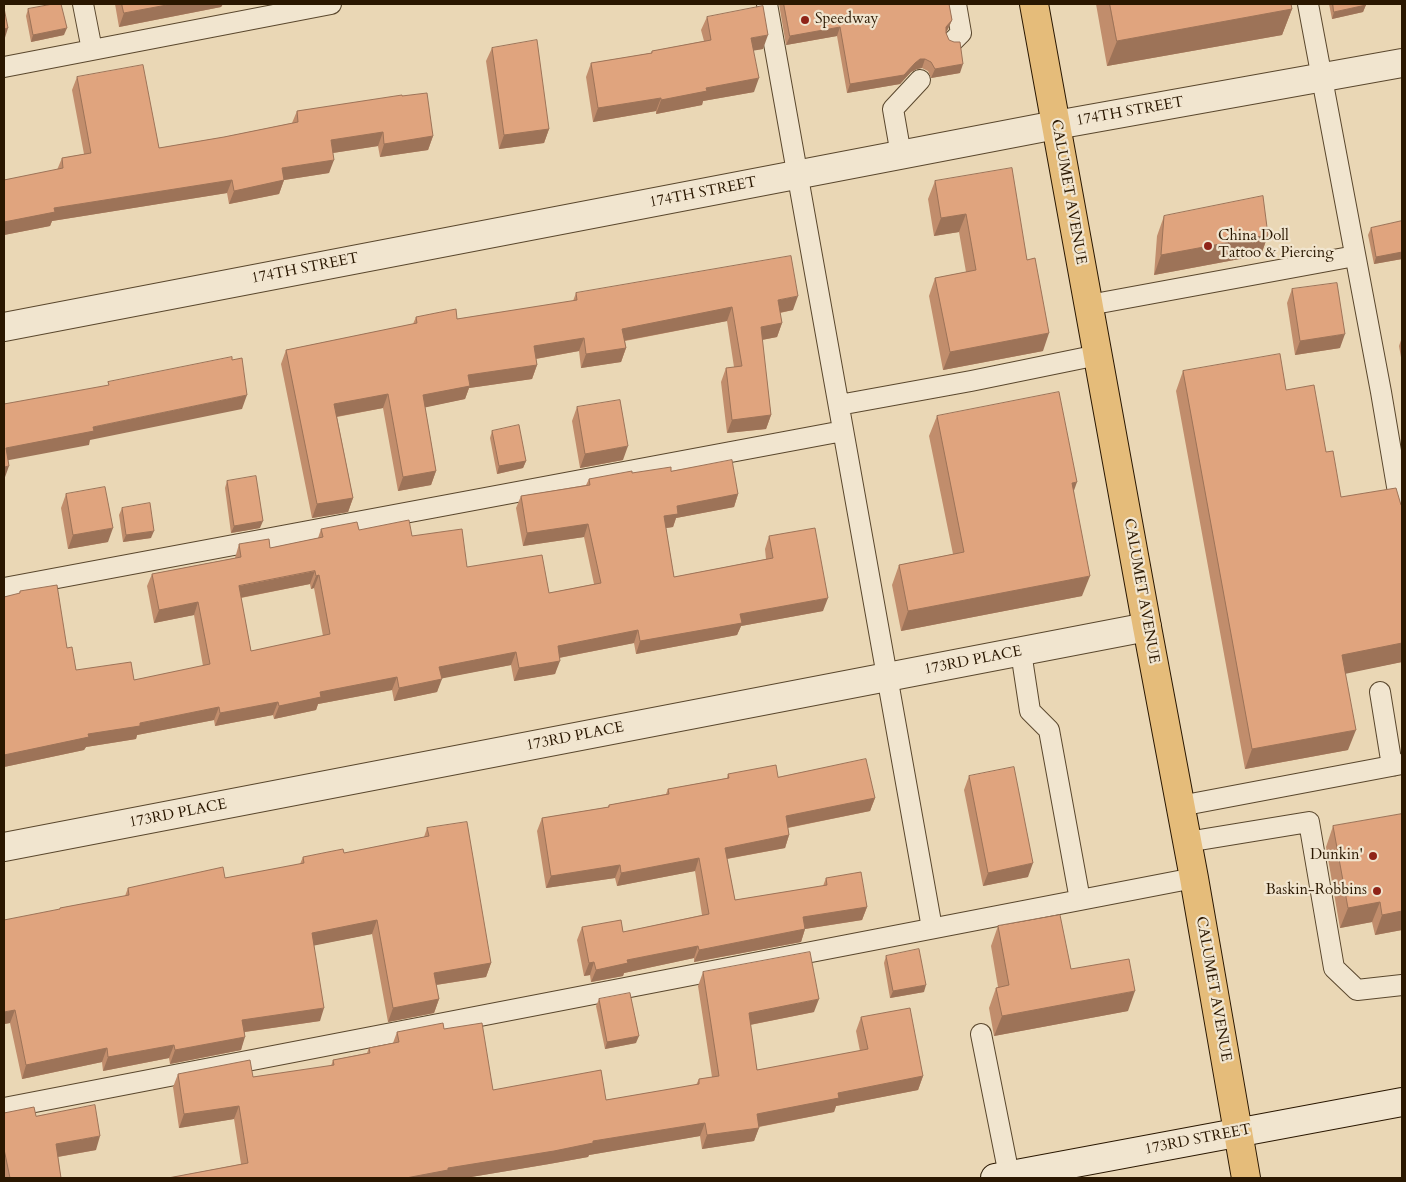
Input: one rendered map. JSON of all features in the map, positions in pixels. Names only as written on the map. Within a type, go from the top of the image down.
[{"type":"main road","name":"CALUMET AVENUE","points":[[1034,4],[1194,878],[1246,1178]]},
{"type":"street","name":"174TH STREET","points":[[4,327],[1056,125],[1402,64]]},
{"type":"street","name":"173RD PLACE","points":[[4,847],[1147,627]]},
{"type":"street","name":"173RD STREET","points":[[1002,1177],[1402,1102]]},
{"type":"lane","points":[[83,4],[92,50]]},
{"type":"lane","points":[[4,67],[92,50],[268,10],[330,4]]},
{"type":"lane","points":[[766,4],[932,928]]},
{"type":"lane","points":[[954,40],[962,33],[956,4]]},
{"type":"lane","points":[[1308,4],[1402,516]]},
{"type":"lane","points":[[901,155],[893,109],[920,80]]},
{"type":"lane","points":[[1089,305],[1355,256]]},
{"type":"lane","points":[[838,405],[1098,355]]},
{"type":"lane","points":[[4,588],[843,431]]},
{"type":"lane","points":[[1021,652],[1030,711],[1049,730],[1080,900]]},
{"type":"lane","points":[[1180,806],[1397,765],[1380,692]]},
{"type":"lane","points":[[1187,842],[1309,822],[1334,968],[1357,990],[1402,985]]},
{"type":"lane","points":[[4,1108],[1194,878]]},
{"type":"lane","points":[[981,1034],[1002,1177]]},
{"type":"building","points":[[61,4],[67,28],[33,35],[28,9]]},
{"type":"building","points":[[122,4],[172,4],[124,13]]},
{"type":"building","name":"Speedway","points":[[784,4],[949,4],[952,20],[946,27],[946,33],[949,40],[960,42],[963,64],[935,69],[931,62],[920,59],[904,75],[850,84],[840,27],[790,36]]},
{"type":"building","points":[[1110,4],[1291,4],[1292,9],[1117,41]]},
{"type":"building","points":[[1333,4],[1366,4],[1366,5],[1334,12]]},
{"type":"building","points":[[763,6],[768,35],[751,38],[759,78],[706,88],[707,91],[661,100],[661,98],[598,108],[591,63],[652,53],[652,51],[711,40],[707,17]]},
{"type":"building","points":[[4,8],[8,28],[4,29]]},
{"type":"building","points":[[537,40],[549,129],[504,135],[492,48]]},
{"type":"building","points":[[143,65],[159,148],[298,122],[297,111],[427,93],[433,136],[384,144],[383,132],[331,140],[334,160],[282,168],[284,180],[234,191],[232,180],[54,208],[55,212],[4,222],[4,180],[63,168],[62,158],[91,153],[77,77]]},
{"type":"building","points":[[1012,168],[1027,260],[1035,258],[1049,333],[950,352],[935,278],[976,270],[966,214],[941,218],[935,181]]},
{"type":"building","points":[[1263,196],[1268,235],[1161,255],[1164,216]]},
{"type":"building","points":[[1402,221],[1402,252],[1376,257],[1371,228]]},
{"type":"building","points":[[791,256],[798,296],[778,300],[782,323],[761,327],[771,415],[732,420],[726,368],[742,366],[732,307],[622,329],[626,348],[586,354],[584,338],[534,346],[537,365],[468,375],[470,386],[423,395],[436,471],[403,477],[388,394],[334,404],[353,498],[317,504],[286,350],[417,323],[416,317],[456,309],[457,319],[577,300],[576,293]]},
{"type":"building","points":[[1337,283],[1345,334],[1300,341],[1292,289]]},
{"type":"building","points":[[1280,354],[1286,390],[1314,385],[1326,452],[1333,451],[1341,497],[1396,488],[1402,506],[1402,643],[1342,655],[1356,730],[1252,749],[1183,371]]},
{"type":"building","points":[[232,357],[232,360],[242,358],[247,395],[93,427],[94,431],[6,448],[9,466],[4,467],[4,404],[109,385],[108,382]]},
{"type":"building","points":[[1059,392],[1077,482],[1072,483],[1090,576],[908,611],[899,565],[964,552],[937,416]]},
{"type":"building","points":[[620,400],[628,446],[585,454],[577,407]]},
{"type":"building","points":[[519,425],[526,461],[499,466],[492,431]]},
{"type":"building","points":[[732,460],[738,494],[677,506],[678,514],[664,516],[674,577],[773,558],[769,536],[815,528],[828,598],[740,614],[742,623],[640,641],[638,630],[558,646],[560,661],[519,668],[516,652],[439,667],[442,679],[399,688],[397,677],[320,692],[321,697],[279,706],[278,702],[220,713],[219,707],[140,723],[140,726],[88,734],[89,737],[4,755],[4,597],[20,593],[20,591],[57,585],[67,648],[72,647],[76,670],[131,662],[134,680],[210,664],[198,602],[159,610],[152,574],[241,557],[239,544],[269,539],[270,548],[323,537],[321,529],[357,522],[359,530],[409,520],[412,536],[462,529],[467,567],[542,555],[549,593],[601,583],[588,524],[527,533],[521,496],[590,485],[589,479],[632,471],[632,473],[671,467],[671,471]],"holes":[[[315,571],[316,576],[319,575],[330,634],[251,651],[239,586]]]},
{"type":"building","points":[[256,476],[263,521],[234,526],[227,481]]},
{"type":"building","points":[[105,487],[113,528],[73,535],[66,494]]},
{"type":"building","points":[[150,503],[154,531],[126,535],[122,508]]},
{"type":"building","points":[[866,759],[875,798],[786,816],[789,835],[725,848],[735,900],[827,885],[826,878],[861,872],[867,907],[803,917],[805,929],[699,950],[698,946],[627,960],[628,963],[596,970],[594,962],[589,963],[582,927],[621,920],[623,932],[709,914],[699,858],[621,873],[620,865],[551,876],[542,818],[609,807],[609,805],[669,794],[668,789],[729,778],[728,774],[776,765],[778,777]]},
{"type":"building","points":[[1014,767],[1033,863],[988,873],[969,776]]},
{"type":"building","points":[[1402,814],[1402,911],[1382,915],[1380,902],[1348,908],[1333,826]]},
{"type":"building","points":[[467,822],[491,963],[434,973],[439,999],[393,1008],[377,920],[312,933],[324,1008],[242,1020],[245,1037],[175,1050],[174,1045],[108,1057],[107,1048],[26,1065],[15,1010],[4,1012],[4,920],[129,895],[128,888],[223,867],[225,878],[304,863],[303,857],[343,849],[344,853],[429,836],[427,828]]},
{"type":"building","points":[[1060,915],[1071,969],[1129,959],[1135,991],[1002,1016],[996,988],[1009,985],[998,926]]},
{"type":"building","points":[[919,949],[926,985],[893,991],[886,956]]},
{"type":"building","points":[[810,952],[819,999],[749,1013],[757,1070],[868,1049],[861,1017],[910,1008],[923,1076],[838,1093],[839,1098],[757,1114],[759,1128],[707,1135],[705,1123],[593,1141],[593,1143],[554,1151],[448,1168],[448,1170],[406,1178],[168,1178],[248,1163],[239,1106],[184,1114],[178,1074],[250,1060],[253,1077],[334,1065],[333,1060],[370,1053],[369,1048],[399,1042],[397,1032],[443,1023],[444,1029],[482,1023],[493,1090],[601,1070],[606,1100],[699,1084],[699,1079],[719,1076],[703,972]]},
{"type":"building","points":[[630,993],[639,1036],[607,1042],[599,999]]},
{"type":"building","points":[[95,1105],[100,1136],[56,1144],[61,1178],[10,1178],[4,1149],[4,1113],[34,1107],[36,1116]]},
{"type":"place","name":"Speedway","points":[[805,20]]},
{"type":"place","name":"China Doll Tattoo & Piercing","points":[[1208,246]]},
{"type":"place","name":"Dunkin'","points":[[1373,856]]},
{"type":"place","name":"Baskin-Robbins","points":[[1377,891]]}]
